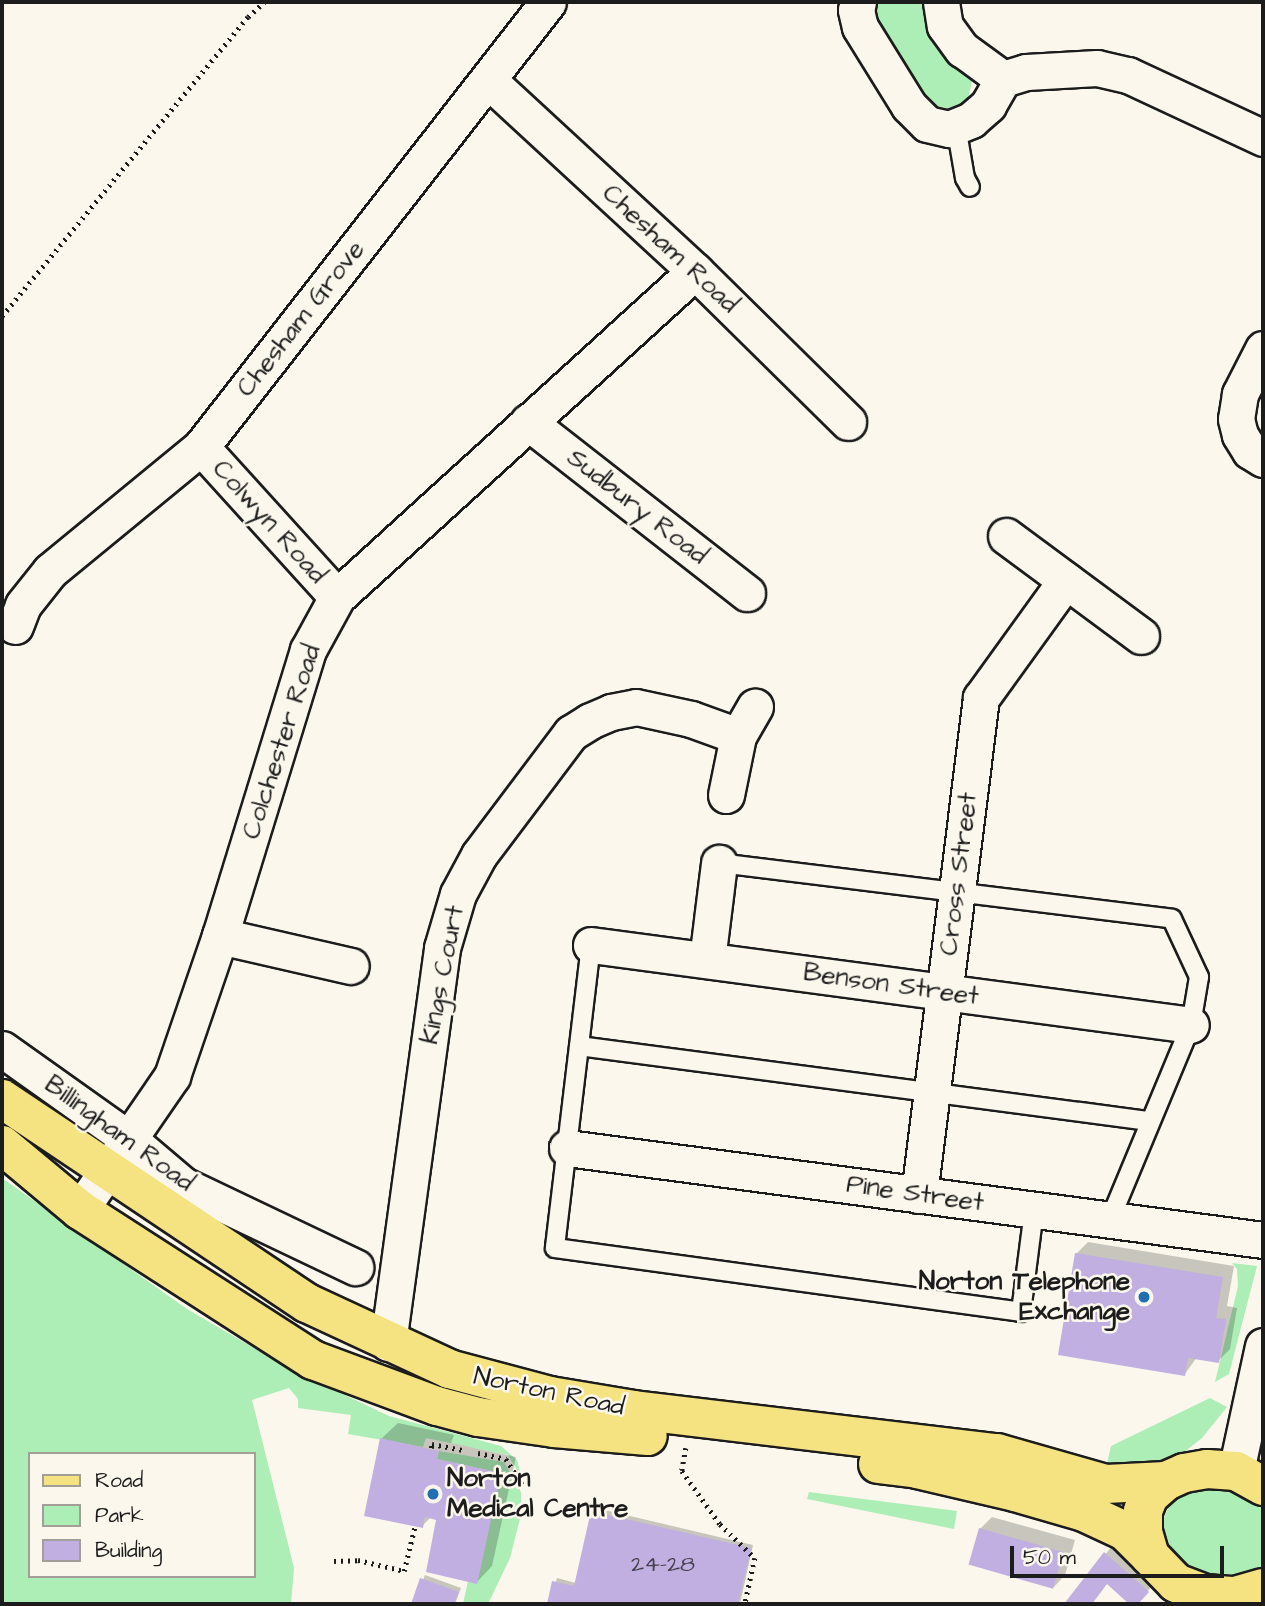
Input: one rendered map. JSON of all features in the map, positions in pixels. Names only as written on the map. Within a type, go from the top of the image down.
[{"type":"main road","name":"Norton Road","points":[[2,1099],[119,1154],[307,1303],[388,1343],[449,1369],[550,1396],[634,1410],[997,1454],[1106,1484],[1166,1481],[1184,1473],[1207,1469],[1249,1478]]},
{"type":"main road","name":"Norton Road","points":[[2,1145],[80,1210],[313,1360],[437,1406],[478,1417],[917,1469],[1015,1492],[1084,1512],[1125,1531],[1176,1583],[1205,1594],[1235,1596],[1263,1588]]},
{"type":"main road","points":[[1150,1556],[1143,1532],[1143,1511],[1149,1496],[1166,1481]]},
{"type":"street","name":"Chesham Grove","points":[[16,608],[50,571],[201,447],[548,2]]},
{"type":"street","points":[[858,2],[856,10],[860,27],[909,106],[927,124],[949,129],[971,120],[988,105],[1003,79],[1026,72],[1097,68],[1128,75],[1263,138]]},
{"type":"street","points":[[940,2],[945,26],[962,49],[1003,79]]},
{"type":"street","name":"Chesham Road","points":[[488,80],[695,271],[848,422]]},
{"type":"street","name":"Colchester Road","points":[[80,1210],[172,1076],[220,936],[308,650],[337,597],[695,271]]},
{"type":"street","points":[[1263,349],[1240,394],[1236,419],[1240,435],[1250,450],[1263,459]]},
{"type":"street","name":"Sudbury Road","points":[[528,422],[747,593]]},
{"type":"street","name":"Colwyn Road","points":[[201,447],[337,597]]},
{"type":"street","points":[[1006,536],[1141,636]]},
{"type":"street","name":"Cross Street","points":[[919,1195],[981,698],[1066,580]]},
{"type":"street","points":[[726,794],[738,736],[755,706]]},
{"type":"street","name":"Kings Court","points":[[388,1343],[442,948],[458,894],[479,855],[571,733],[590,721],[611,712],[636,707],[691,719],[738,736]]},
{"type":"street","points":[[707,960],[719,863]]},
{"type":"street","points":[[220,936],[351,966]]},
{"type":"street","name":"Benson Street","points":[[592,945],[1191,1025]]},
{"type":"street","name":"Billingham Road","points":[[2,1049],[119,1154],[355,1267]]},
{"type":"street","name":"Pine Street","points":[[567,1148],[1263,1240]]},
{"type":"street","points":[[1249,1478],[1263,1346]]},
{"type":"lane","points":[[956,126],[965,178],[970,187]]},
{"type":"lane","points":[[719,863],[1172,919],[1199,977],[1191,1025],[1110,1220]]},
{"type":"lane","points":[[592,945],[555,1248],[1021,1312],[1034,1210]]},
{"type":"lane","points":[[579,1046],[1149,1121]]},
{"type":"path","points":[[2,316],[248,17],[264,2]]},
{"type":"path","points":[[687,1442],[682,1471],[720,1524],[755,1558],[745,1604]]},
{"type":"path","points":[[431,1448],[432,1444],[506,1459],[524,1487]]},
{"type":"path","points":[[334,1561],[358,1560],[404,1571],[415,1526]]},
{"type":"green space","points":[[866,2],[925,2],[972,81],[968,99],[954,112],[929,111],[865,7]]},
{"type":"green space","points":[[2,1178],[187,1309],[290,1369],[389,1416],[501,1446],[517,1460],[522,1479],[508,1455],[426,1438],[423,1447],[348,1434],[351,1415],[298,1408],[298,1399],[289,1388],[252,1400],[294,1568],[291,1604],[2,1604]]},
{"type":"green space","points":[[1232,1263],[1257,1266],[1229,1374],[1215,1382],[1238,1286],[1237,1269]]},
{"type":"green space","points":[[1210,1398],[1227,1407],[1202,1438],[1183,1453],[1161,1464],[1106,1468],[1111,1446]]},
{"type":"green space","points":[[439,1451],[504,1462],[521,1492],[521,1515],[510,1558],[488,1604],[463,1604],[468,1581],[477,1583],[501,1473],[437,1459]]},
{"type":"green space","points":[[1209,1490],[1232,1491],[1251,1497],[1263,1506],[1263,1569],[1255,1575],[1228,1579],[1201,1575],[1185,1565],[1163,1538],[1163,1520],[1170,1504],[1185,1494]]},
{"type":"green space","points":[[809,1492],[957,1511],[954,1529],[807,1499]]},
{"type":"building","name":"Norton Telephone Exchange","points":[[1075,1253],[1223,1277],[1216,1318],[1226,1319],[1219,1363],[1188,1358],[1185,1376],[1058,1355]]},
{"type":"building","name":"Norton Medical Centre","points":[[380,1438],[439,1451],[437,1459],[501,1473],[477,1584],[426,1572],[436,1520],[425,1517],[423,1528],[364,1516]]},
{"type":"building","points":[[591,1511],[751,1548],[738,1604],[547,1604],[552,1581],[574,1586]]},
{"type":"building","points":[[979,1528],[1064,1552],[1053,1589],[969,1565]]},
{"type":"building","points":[[1104,1552],[1149,1592],[1138,1604],[1129,1604],[1107,1584],[1092,1604],[1064,1604]]},
{"type":"building","points":[[420,1578],[459,1592],[454,1604],[411,1604]]},
{"type":"place","name":"Norton Telephone Exchange","points":[[1144,1297]]},
{"type":"place","name":"Norton Medical Centre","points":[[433,1494]]}]
